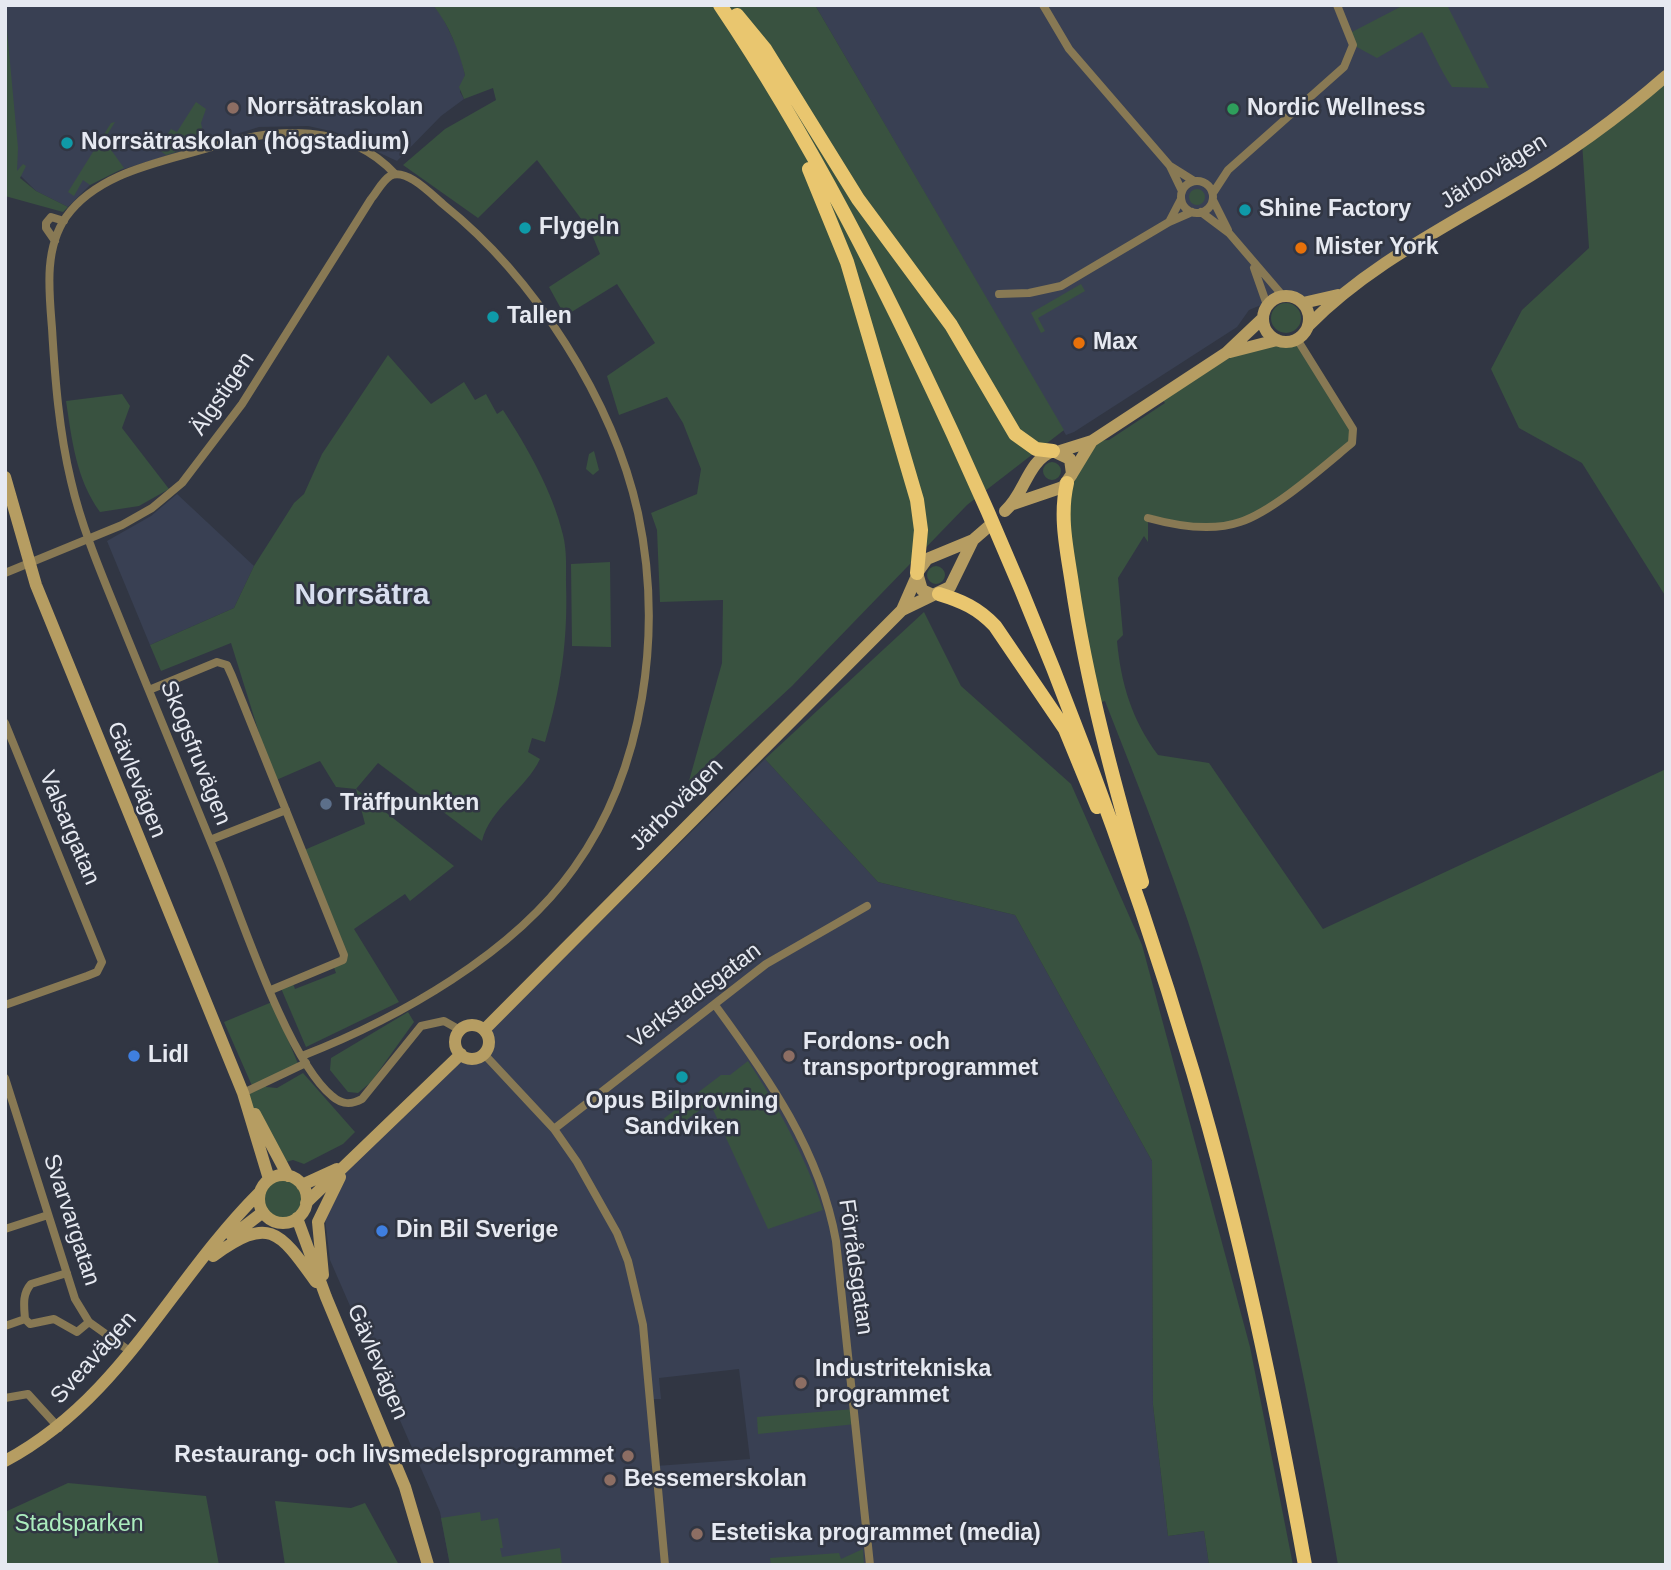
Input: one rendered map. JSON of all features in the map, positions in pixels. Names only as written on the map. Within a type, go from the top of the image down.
[{"type":"highway","points":[[720,5],[788,114],[920,364],[989,502]]},
{"type":"highway","points":[[734,10],[765,48],[859,199],[951,325],[1015,434],[1036,449],[1055,452]]},
{"type":"highway","points":[[734,10],[857,220],[989,502],[998,532],[1109,786],[1193,1073],[1241,1252],[1280,1430],[1305,1565]]},
{"type":"highway","points":[[788,114],[847,262],[917,500],[921,530],[917,575]]},
{"type":"highway","points":[[1070,478],[1062,513],[1077,622],[1101,733],[1141,891],[1202,1071],[1252,1262],[1289,1428],[1313,1565]]},
{"type":"highway","points":[[936,595],[962,601],[981,611],[1046,697],[1065,729],[1141,891]]},
{"type":"main road","name":"Järbovägen","points":[[1308,326],[1339,295],[1385,262],[1583,142],[1666,76]]},
{"type":"main road","name":"Järbovägen","points":[[1303,303],[1339,295]]},
{"type":"main road","points":[[1092,441],[1070,478],[1055,491],[1009,508],[1038,458],[1092,441],[1226,354],[1263,318],[1267,305],[1283,296],[1297,298],[1308,310],[1308,326],[1297,339],[1277,340],[1226,354]]},
{"type":"main road","points":[[1263,318],[1266,331],[1277,340]]},
{"type":"main road","points":[[1055,452],[1070,459],[1070,478]]},
{"type":"main road","name":"Gävlevägen","points":[[5,477],[29,564],[157,888],[243,1093],[288,1176],[302,1185]]},
{"type":"main road","name":"Järbovägen","points":[[902,610],[927,559],[998,532]]},
{"type":"main road","name":"Järbovägen","points":[[484,1030],[902,610],[950,587],[973,540]]},
{"type":"main road","points":[[917,575],[922,590],[936,595]]},
{"type":"main road","points":[[472,1025],[484,1030],[488,1043],[484,1054],[473,1059],[461,1054],[455,1042],[460,1030],[472,1025]]},
{"type":"main road","points":[[276,1222],[297,1218],[306,1203],[461,1054]]},
{"type":"main road","name":"Gävlevägen","points":[[243,1093],[268,1179]]},
{"type":"main road","points":[[306,1203],[302,1185],[347,1165]]},
{"type":"main road","points":[[326,1297],[318,1222],[347,1165]]},
{"type":"main road","points":[[263,1212],[259,1193],[268,1179],[288,1176]]},
{"type":"main road","name":"Sveavägen","points":[[5,1461],[58,1428],[106,1382],[259,1193]]},
{"type":"main road","name":"Gävlevägen","points":[[263,1212],[287,1230],[326,1297]]},
{"type":"main road","name":"Sveavägen","points":[[198,1267],[263,1212]]},
{"type":"main road","name":"Gävlevägen","points":[[297,1218],[326,1297],[379,1420],[410,1503],[428,1565]]},
{"type":"main road","points":[[198,1267],[239,1237],[256,1232],[268,1233],[290,1248],[326,1297]]},
{"type":"street","points":[[1043,5],[1062,39],[1170,166],[1181,195],[1196,212],[1229,233]]},
{"type":"street","points":[[999,294],[1029,293],[1061,286],[1168,222],[1208,208],[1228,170],[1344,66],[1353,45],[1337,5]]},
{"type":"street","name":"Skogsfruvägen","points":[[243,1093],[304,1059],[403,1009],[446,982],[513,933],[563,883],[596,834],[613,797],[631,744],[643,680],[648,609],[638,516],[621,459],[592,393],[543,311],[512,272],[450,209],[411,180],[391,176],[382,160],[328,136],[305,132],[260,133],[110,181],[85,197],[64,221],[55,241],[50,280],[56,391],[71,481],[88,539],[271,990],[304,1059],[332,1097],[346,1104],[355,1103],[362,1099],[421,1026],[444,1021],[460,1030]]},
{"type":"street","points":[[1170,166],[1197,181],[1213,197],[1229,233],[1283,296]]},
{"type":"street","points":[[1168,222],[1181,195],[1197,181],[1228,170]]},
{"type":"street","name":"Älgstigen","points":[[5,573],[88,539],[152,508],[189,474],[242,404],[322,274],[391,176]]},
{"type":"street","name":"Skogsfruvägen","points":[[55,241],[46,222],[51,217],[64,221]]},
{"type":"street","points":[[1250,259],[1267,305]]},
{"type":"street","points":[[1148,518],[1174,525],[1201,527],[1241,522],[1259,513],[1352,443],[1353,429],[1297,339]]},
{"type":"street","points":[[149,690],[217,663],[227,665],[286,810],[345,956],[343,960],[271,990]]},
{"type":"street","name":"Valsargatan","points":[[5,723],[98,947],[102,967],[97,972],[5,1005]]},
{"type":"street","points":[[210,840],[286,810]]},
{"type":"street","name":"Verkstadsgatan","points":[[554,1129],[766,964],[867,906]]},
{"type":"street","name":"Förrådsgatan","points":[[715,1005],[783,1105],[826,1194],[836,1241],[870,1565]]},
{"type":"street","points":[[484,1054],[554,1129],[577,1162],[617,1233],[637,1295],[643,1329],[665,1565]]},
{"type":"street","name":"Svarvargatan","points":[[5,1078],[8,1101],[75,1299],[89,1322],[131,1352]]},
{"type":"street","points":[[5,1229],[48,1215]]},
{"type":"street","points":[[66,1273],[27,1288],[24,1298],[25,1319],[30,1324],[54,1319],[77,1332],[89,1322]]},
{"type":"street","points":[[5,1326],[25,1319]]},
{"type":"street","points":[[5,1398],[28,1394],[58,1428]]},
{"type":"shaded area","name":"Norrsätraskolan","points":[[5,5],[433,5],[442,16],[460,53],[465,75],[460,92],[464,99],[441,116],[397,161],[335,132],[308,126],[259,127],[111,173],[90,185],[68,207],[36,191],[17,172]]},
{"type":"shaded area","points":[[815,5],[1666,5],[1666,68],[1611,121],[1339,295],[1303,303],[1290,296],[1283,296],[1249,310],[1237,327],[1066,435]]},
{"type":"shaded area","points":[[177,494],[254,566],[234,608],[150,645],[107,541],[151,516]]},
{"type":"shaded area","points":[[765,759],[878,882],[1015,915],[1152,1161],[1153,1405],[1168,1536],[1204,1531],[1209,1565],[450,1565],[440,1512],[330,1260],[325,1219],[347,1165],[464,1057],[480,1056],[487,1048],[487,1034]],"holes":[[[739,1369],[750,1459],[656,1466],[650,1399],[661,1399],[659,1378]]]},
{"type":"green space","points":[[433,5],[815,5],[1064,430],[967,505],[792,686],[689,781],[722,663],[723,600],[660,602],[657,530],[651,513],[697,494],[701,469],[683,423],[667,397],[619,415],[607,376],[655,343],[617,284],[565,316],[549,287],[600,254],[591,232],[537,160],[478,218],[403,165],[445,129],[496,100],[493,88],[464,99],[459,87],[465,75],[460,56],[449,29]]},
{"type":"green space","points":[[1404,5],[1447,5],[1489,88],[1452,87],[1422,32],[1377,58],[1353,45],[1350,33]]},
{"type":"green space","points":[[5,9],[18,148],[17,171],[23,164],[26,166],[20,178],[36,191],[68,207],[63,212],[5,196]]},
{"type":"green space","points":[[1666,76],[1666,597],[1582,463],[1519,428],[1491,369],[1522,310],[1589,248],[1582,142]]},
{"type":"green space","points":[[196,102],[206,109],[201,123],[205,143],[166,155],[158,149],[171,129],[177,132]]},
{"type":"green space","points":[[115,122],[104,140],[124,168],[90,185],[83,180],[74,196],[68,192],[111,123]]},
{"type":"green space","points":[[1197,189],[1203,191],[1203,203],[1197,205],[1191,203],[1189,197],[1191,191]]},
{"type":"green space","points":[[1081,284],[1085,291],[1038,318],[1045,331],[1041,333],[1031,313]]},
{"type":"green space","points":[[1286,303],[1297,307],[1301,318],[1297,329],[1286,333],[1275,329],[1271,318],[1275,307]]},
{"type":"green space","points":[[1297,339],[1353,429],[1352,443],[1282,499],[1240,522],[1205,526],[1148,519],[1148,542],[1144,536],[1118,578],[1123,635],[1117,641],[1121,672],[1129,701],[1141,728],[1158,755],[1209,763],[1323,929],[1666,769],[1666,1565],[1338,1565],[1283,1279],[1231,1066],[1200,959],[1148,811],[1105,701],[1095,704],[1063,500],[1092,441],[1109,440],[1165,403],[1160,395],[1226,353],[1277,340]]},
{"type":"green space","points":[[388,355],[431,404],[464,382],[475,400],[486,394],[497,414],[503,410],[512,424],[546,486],[563,535],[566,565],[564,644],[559,683],[545,742],[532,738],[528,752],[540,759],[526,780],[492,818],[482,841],[378,763],[356,789],[336,787],[320,761],[274,781],[231,643],[161,671],[150,645],[234,608],[254,566],[294,503],[304,494],[322,454]]},
{"type":"green space","points":[[122,394],[130,406],[122,428],[169,489],[139,506],[100,512],[80,473],[66,401]]},
{"type":"green space","points":[[594,451],[599,470],[593,475],[586,469],[589,454]]},
{"type":"green space","points":[[1052,462],[1058,465],[1061,471],[1058,477],[1052,480],[1046,477],[1043,471],[1046,465]]},
{"type":"green space","points":[[610,562],[611,647],[572,646],[571,564]]},
{"type":"green space","points":[[936,566],[942,569],[945,575],[942,581],[936,584],[930,581],[927,575],[930,569]]},
{"type":"green space","points":[[924,612],[961,686],[1071,784],[1142,945],[1250,1347],[1293,1565],[1209,1565],[1204,1531],[1168,1536],[1153,1405],[1152,1161],[1015,915],[878,882],[765,759]]},
{"type":"green space","points":[[356,789],[454,866],[410,901],[405,894],[354,929],[399,1002],[306,1047],[280,986],[292,981],[295,989],[336,973],[333,965],[343,960],[302,851],[365,824]]},
{"type":"green space","points":[[272,1002],[299,1066],[265,1083],[266,1087],[277,1088],[303,1073],[355,1132],[343,1144],[304,1164],[293,1160],[283,1163],[243,1093],[253,1088],[224,1022]]},
{"type":"green space","points":[[408,1012],[414,1022],[371,1082],[358,1093],[348,1092],[330,1070],[331,1058]]},
{"type":"green space","points":[[748,1061],[790,1133],[823,1210],[768,1229],[710,1103],[665,1135],[658,1123],[721,1075],[730,1075]]},
{"type":"green space","points":[[283,1175],[300,1182],[307,1199],[300,1216],[283,1223],[266,1216],[259,1199],[266,1182]]},
{"type":"green space","points":[[854,1409],[856,1424],[758,1434],[757,1417]]},
{"type":"green space","name":"Stadsparken","points":[[68,1483],[206,1496],[219,1565],[5,1565],[5,1512]]},
{"type":"green space","points":[[275,1501],[351,1508],[365,1503],[399,1565],[285,1565]]},
{"type":"green space","points":[[480,1512],[481,1521],[498,1518],[502,1557],[560,1548],[562,1565],[450,1565],[441,1518]]},
{"type":"green space","points":[[863,1549],[864,1565],[771,1565],[770,1558],[839,1553],[841,1559]]},
{"type":"place","name":"Norrsätraskolan","points":[[233,108]]},
{"type":"place","name":"Nordic Wellness","points":[[1233,109]]},
{"type":"place","name":"Norrsätraskolan (högstadium)","points":[[67,143]]},
{"type":"place","name":"Shine Factory","points":[[1245,210]]},
{"type":"place","name":"Flygeln","points":[[525,228]]},
{"type":"place","name":"Mister York","points":[[1301,248]]},
{"type":"place","name":"Tallen","points":[[493,317]]},
{"type":"place","name":"Max","points":[[1079,343]]},
{"type":"place","name":"Träffpunkten","points":[[326,804]]},
{"type":"place","name":"Lidl","points":[[134,1056]]},
{"type":"place","name":"Fordons- och transportprogrammet","points":[[789,1056]]},
{"type":"place","name":"Opus Bilprovning Sandviken","points":[[682,1077]]},
{"type":"place","name":"Din Bil Sverige","points":[[382,1231]]},
{"type":"place","name":"Industritekniska programmet","points":[[801,1383]]},
{"type":"place","name":"Restaurang- och livsmedelsprogrammet","points":[[628,1456]]},
{"type":"place","name":"Bessemerskolan","points":[[610,1480]]},
{"type":"place","name":"Estetiska programmet (media)","points":[[697,1534]]},
{"type":"district","name":"Norrsätra","points":[[362,596]]}]
